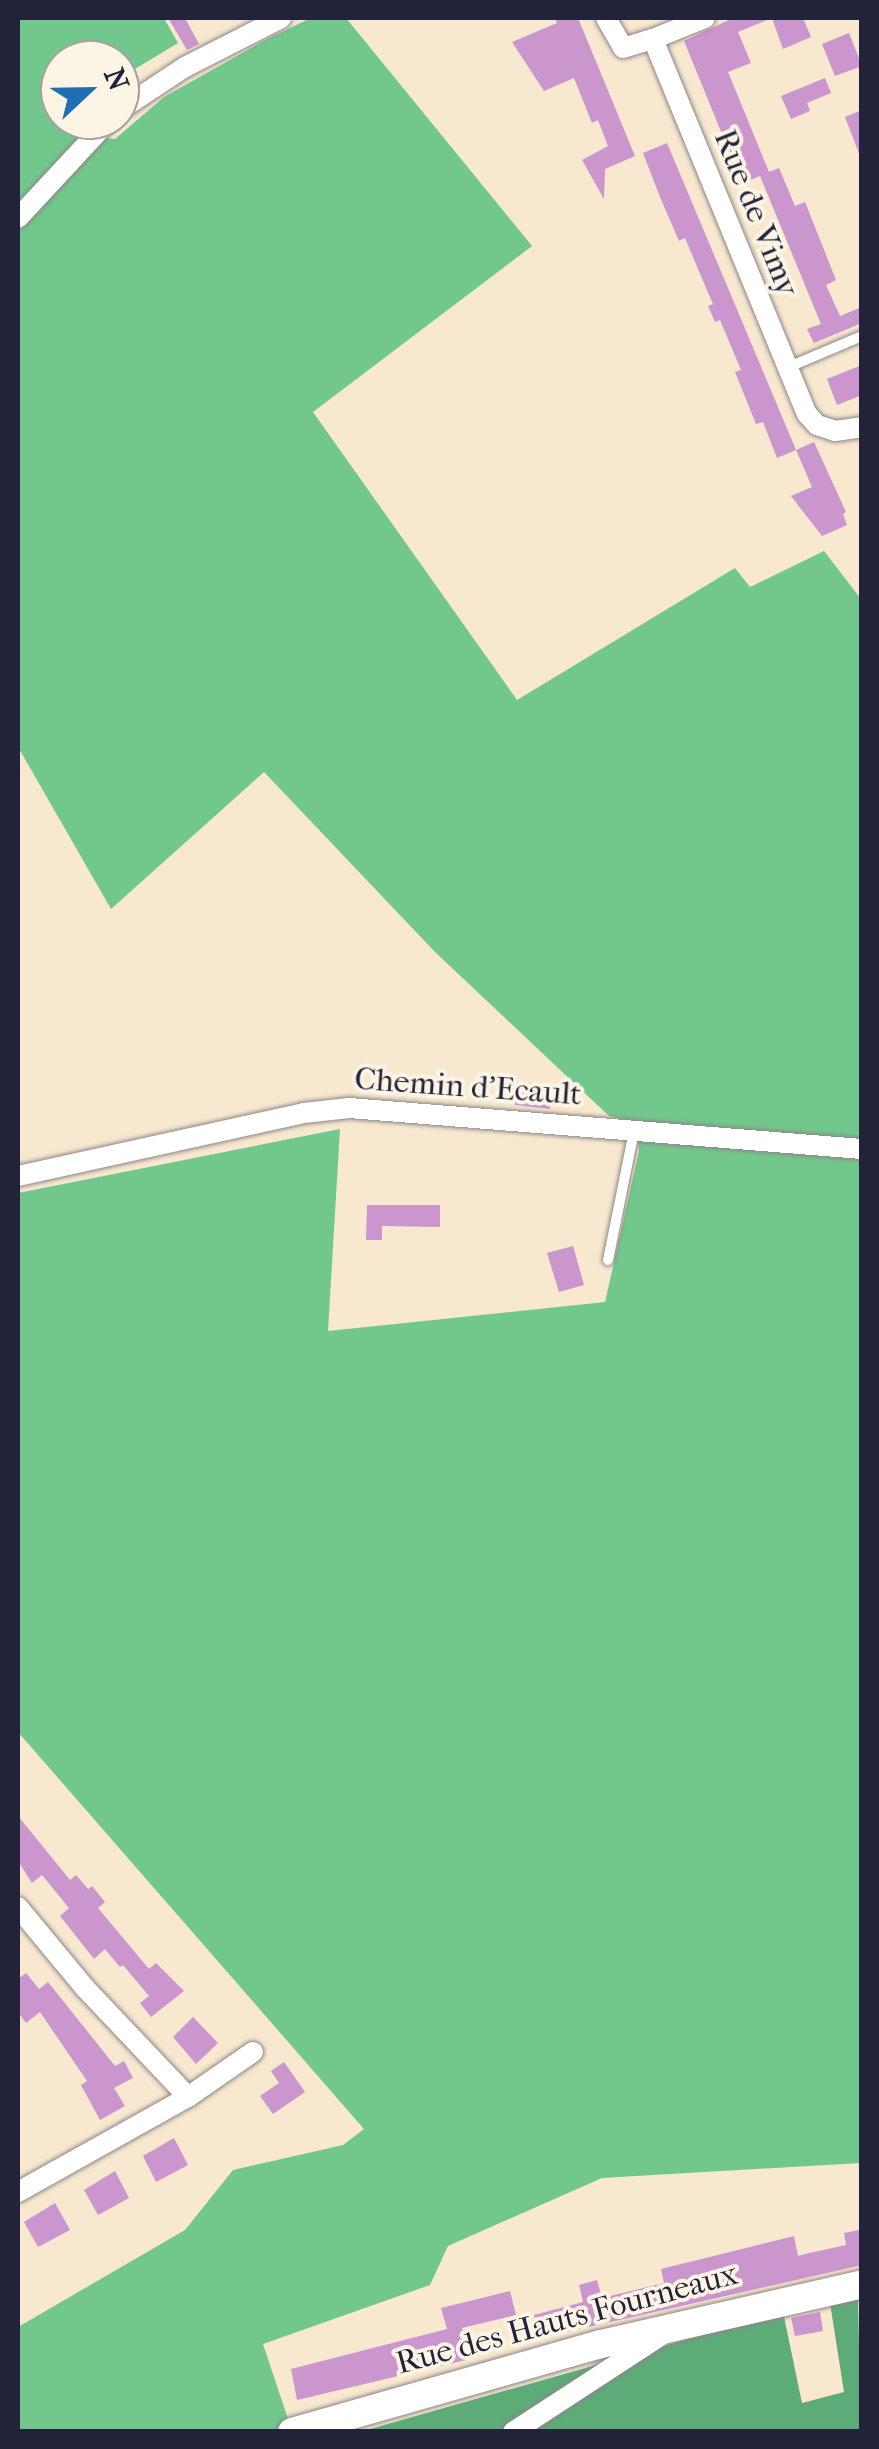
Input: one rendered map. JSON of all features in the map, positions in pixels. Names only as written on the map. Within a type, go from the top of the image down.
[{"type":"street","points":[[140,97],[185,67],[280,18]]},
{"type":"street","points":[[606,18],[622,48],[653,40],[705,18]]},
{"type":"street","name":"Rue de Vimy","points":[[653,40],[807,414],[817,424],[835,432],[862,426]]},
{"type":"street","points":[[18,218],[91,140]]},
{"type":"street","name":"Chemin d'Ecault","points":[[18,1176],[336,1108],[378,1108],[862,1149]]},
{"type":"street","points":[[18,1907],[85,1988],[188,2097]]},
{"type":"street","points":[[18,2192],[188,2097],[253,2052]]},
{"type":"street","name":"Rue des Hauts Fourneaux","points":[[292,2432],[674,2326],[862,2284]]},
{"type":"street","points":[[513,2432],[674,2326]]},
{"type":"lane","points":[[786,368],[862,336]]},
{"type":"lane","points":[[608,1260],[634,1130]]},
{"type":"green space","points":[[18,18],[164,18],[178,43],[140,66],[140,40],[40,40],[40,140],[140,140],[140,118],[164,97],[311,18],[346,18],[532,246],[313,412],[517,700],[735,568],[750,587],[824,551],[861,599],[861,2163],[602,2178],[448,2246],[430,2285],[263,2344],[292,2431],[18,2431],[18,2327],[185,2230],[233,2170],[343,2145],[364,2129],[18,1732],[18,1193],[340,1129],[328,1331],[605,1302],[639,1151],[637,1123],[609,1116],[435,952],[264,772],[111,909],[18,747]]},
{"type":"green space","points":[[858,2299],[861,2431],[363,2431],[783,2312],[802,2403],[844,2392],[830,2303]]},
{"type":"building","points":[[168,18],[185,18],[199,44],[187,50]]},
{"type":"building","points":[[555,18],[578,18],[635,156],[605,169],[604,199],[582,160],[608,146],[598,120],[592,123],[574,78],[544,91],[512,42],[557,23]]},
{"type":"building","points":[[733,18],[772,18],[738,32],[751,63],[728,72],[769,172],[779,168],[795,206],[805,202],[836,280],[826,285],[840,316],[862,307],[862,323],[814,343],[807,329],[821,324],[760,176],[743,183],[684,41]]},
{"type":"building","points":[[772,18],[803,18],[811,37],[783,49]]},
{"type":"building","points":[[849,33],[862,66],[835,76],[822,44]]},
{"type":"building","points":[[825,78],[831,93],[807,103],[810,111],[791,119],[781,96]]},
{"type":"building","points":[[862,110],[862,156],[860,156],[845,117]]},
{"type":"building","points":[[667,143],[796,450],[777,458],[763,422],[756,424],[735,372],[741,370],[720,320],[715,322],[708,306],[713,304],[685,238],[679,241],[643,153]]},
{"type":"building","points":[[862,365],[862,395],[837,405],[827,379]]},
{"type":"building","points":[[814,442],[846,512],[843,514],[847,525],[822,536],[791,496],[812,487],[796,450]]},
{"type":"building","points":[[517,1082],[552,1086],[550,1109],[515,1105]]},
{"type":"building","points":[[367,1205],[440,1205],[440,1227],[382,1226],[382,1240],[366,1240]]},
{"type":"building","points":[[573,1246],[584,1285],[559,1292],[547,1253]]},
{"type":"building","points":[[18,1816],[70,1880],[76,1875],[88,1889],[92,1886],[105,1902],[98,1908],[149,1969],[156,1963],[184,1991],[151,2017],[140,2003],[149,1996],[123,1965],[120,1967],[105,1949],[94,1959],[60,1916],[69,1908],[42,1875],[32,1883],[18,1861]]},
{"type":"building","points":[[26,1973],[39,1989],[48,1982],[115,2066],[124,2061],[133,2078],[114,2088],[125,2106],[100,2120],[81,2085],[87,2081],[40,2012],[26,2023],[18,2012],[18,1979]]},
{"type":"building","points":[[193,2017],[218,2043],[196,2064],[173,2037]]},
{"type":"building","points":[[284,2062],[305,2092],[273,2114],[260,2096],[279,2083],[271,2071]]},
{"type":"building","points":[[174,2138],[188,2165],[156,2182],[143,2156]]},
{"type":"building","points":[[115,2171],[129,2198],[98,2215],[84,2190]]},
{"type":"building","points":[[55,2203],[70,2230],[38,2247],[24,2222]]},
{"type":"building","points":[[859,2230],[862,2265],[540,2338],[534,2315],[583,2302],[579,2285],[597,2280],[602,2298],[664,2283],[661,2269],[794,2236],[798,2256],[846,2245],[844,2233]]},
{"type":"building","points":[[510,2291],[516,2315],[462,2328],[470,2359],[297,2400],[291,2369],[447,2329],[441,2308]]},
{"type":"building","points":[[820,2312],[823,2331],[795,2336],[791,2318]]}]
